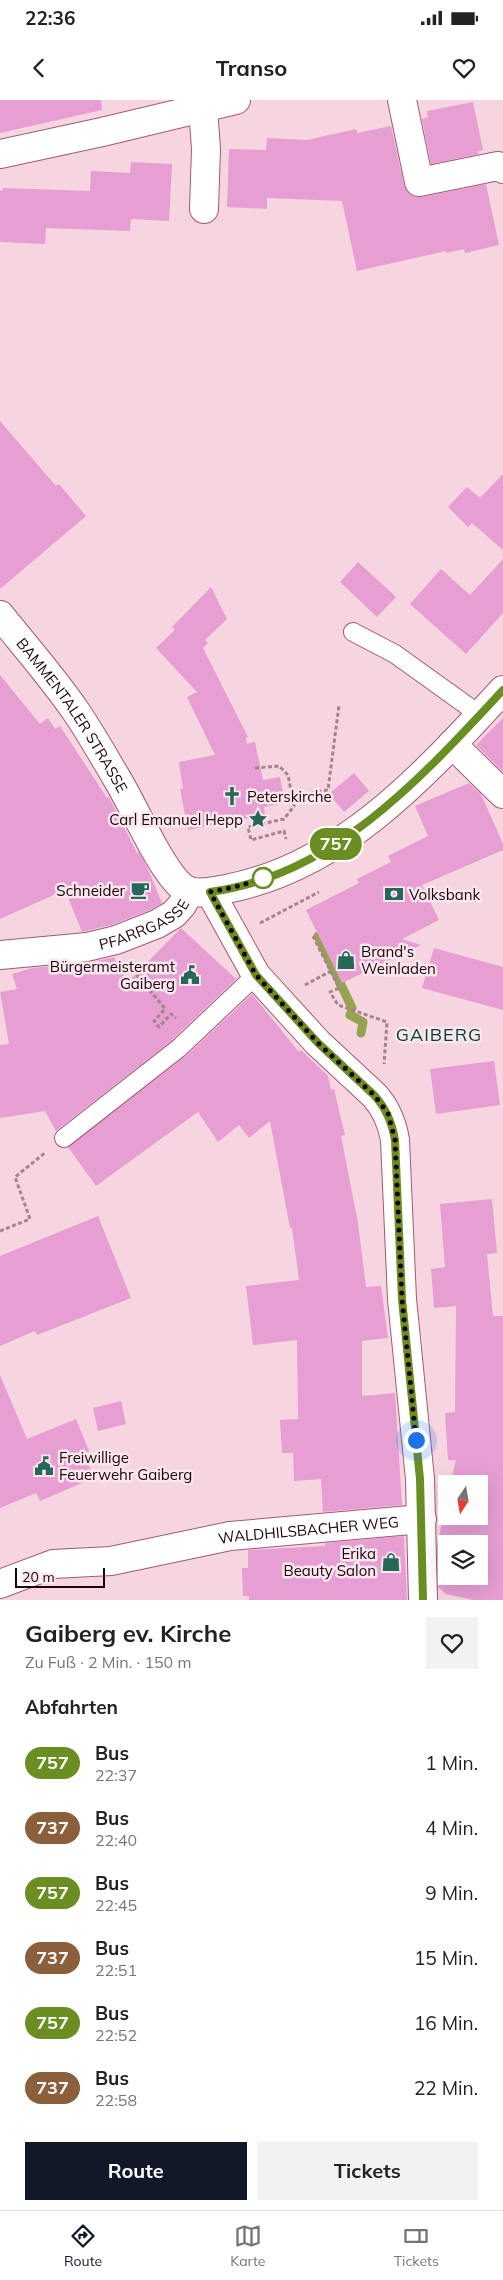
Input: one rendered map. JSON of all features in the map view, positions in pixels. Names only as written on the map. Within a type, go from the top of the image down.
[{"type":"street","points":[[0,154],[236,100]]},
{"type":"street","points":[[402,100],[419,182],[498,166],[503,169]]},
{"type":"street","points":[[203,108],[206,149],[204,209]]},
{"type":"street","name":"BAMMENTALER STRASSE","points":[[0,615],[75,711],[126,794],[165,866],[183,888],[200,891],[256,975],[318,1043],[374,1095],[382,1104],[390,1121],[395,1140],[402,1299],[422,1520],[423,1600]]},
{"type":"street","points":[[200,891],[253,882],[293,867],[355,832],[382,810],[452,744],[503,690]]},
{"type":"street","points":[[452,744],[503,794]]},
{"type":"street","name":"PFARRGASSE","points":[[0,956],[87,947],[116,940],[157,924],[174,914],[200,891]]},
{"type":"street","name":"WALDHILSBACHER WEG","points":[[0,1584],[54,1564],[110,1561],[244,1534],[422,1520]]},
{"type":"lane","points":[[354,632],[395,654],[480,715]]},
{"type":"lane","points":[[64,1138],[179,1048],[256,975]]},
{"type":"path","points":[[292,797],[328,790],[339,704]]},
{"type":"path","points":[[255,768],[278,766],[288,775],[294,806],[284,819],[248,827],[252,840],[278,833]]},
{"type":"path","points":[[262,932],[258,924],[319,892]]},
{"type":"path","points":[[313,936],[339,988],[330,992],[338,1005],[387,1022],[384,1069]]},
{"type":"path","points":[[135,974],[149,988],[165,1010],[154,1021],[159,1026],[171,1014],[177,1019],[171,1026]]},
{"type":"path","points":[[0,1231],[30,1218],[15,1177],[44,1154]]},
{"type":"building","points":[[0,100],[101,100],[102,110],[0,133]]},
{"type":"building","points":[[473,102],[483,150],[478,151],[479,154],[431,164],[422,119],[428,117],[427,111]]},
{"type":"building","points":[[391,126],[404,185],[408,193],[415,197],[422,197],[486,184],[499,245],[465,253],[464,249],[446,253],[446,251],[357,271],[342,201],[267,198],[267,209],[227,207],[229,149],[266,150],[267,138],[307,140],[356,129],[357,133]]},
{"type":"building","points":[[131,162],[172,164],[169,221],[131,219],[130,231],[46,228],[45,244],[0,242],[0,190],[3,191],[3,188],[90,191],[91,171],[130,173]]},
{"type":"building","points":[[0,421],[56,486],[59,484],[86,516],[0,589]]},
{"type":"building","points":[[503,474],[503,550],[472,523],[468,527],[448,507],[467,487],[480,498]]},
{"type":"building","points":[[503,559],[503,613],[466,654],[410,604],[441,569],[470,595]]},
{"type":"building","points":[[358,562],[396,597],[377,617],[340,582]]},
{"type":"building","points":[[211,587],[227,619],[205,640],[208,643],[203,648],[248,737],[246,738],[247,744],[255,742],[263,780],[280,777],[285,803],[264,807],[265,815],[188,830],[180,789],[183,789],[179,762],[215,755],[187,697],[197,692],[156,648],[175,630],[172,627]]},
{"type":"building","points":[[0,675],[40,724],[48,718],[55,729],[60,726],[107,798],[109,797],[137,853],[139,852],[148,869],[162,903],[150,910],[111,925],[82,932],[65,890],[0,919]]},
{"type":"building","points":[[503,718],[503,772],[476,745]]},
{"type":"building","points":[[354,773],[369,791],[344,812],[329,794]]},
{"type":"building","points":[[469,783],[481,794],[503,844],[503,850],[422,885],[439,920],[402,939],[421,945],[342,983],[306,910],[359,883],[357,879],[391,862],[388,856],[428,836],[415,806]]},
{"type":"building","points":[[181,928],[236,979],[172,1040],[56,1131],[45,1111],[0,1118],[0,1045],[9,1044],[0,992],[17,989],[12,974],[32,968],[88,963],[114,957],[128,982]]},
{"type":"building","points":[[434,948],[503,967],[503,1010],[422,988]]},
{"type":"building","points":[[252,994],[299,1052],[301,1050],[328,1076],[331,1090],[334,1089],[345,1135],[341,1136],[358,1223],[366,1287],[381,1286],[388,1338],[362,1341],[362,1396],[395,1393],[402,1505],[323,1512],[321,1479],[294,1481],[293,1453],[282,1453],[280,1420],[298,1419],[297,1340],[253,1345],[246,1286],[299,1280],[292,1228],[290,1228],[270,1121],[249,1138],[239,1125],[218,1142],[198,1112],[96,1186],[68,1147],[186,1056]]},
{"type":"building","points":[[494,1061],[500,1105],[436,1114],[430,1069]]},
{"type":"building","points":[[492,1199],[497,1253],[487,1254],[493,1316],[503,1316],[503,1600],[473,1600],[446,1594],[438,1587],[437,1546],[438,1541],[438,1585],[488,1585],[488,1535],[439,1535],[441,1525],[488,1525],[488,1475],[452,1475],[456,1460],[448,1460],[445,1413],[455,1412],[456,1306],[434,1308],[431,1269],[445,1267],[440,1204]]},
{"type":"building","points":[[98,1216],[131,1298],[37,1335],[35,1331],[0,1346],[0,1256]]},
{"type":"building","name":"Freiwillige Feuerwehr Gaiberg","points":[[0,1375],[27,1439],[76,1419],[89,1451],[84,1454],[94,1478],[40,1501],[36,1493],[0,1508]]},
{"type":"building","points":[[121,1401],[126,1424],[98,1431],[93,1408]]},
{"type":"building","points":[[404,1536],[407,1600],[249,1600],[249,1596],[243,1596],[242,1568],[248,1568],[248,1550],[325,1546],[325,1543]]},
{"type":"waterway","points":[[318,936],[352,1008]]},
{"type":"waterway","points":[[351,1013],[350,1015],[363,1022],[361,1033]]},
{"type":"bus line","name":"757","points":[[423,1600],[420,1479],[402,1299],[395,1140],[388,1113],[374,1095],[318,1043],[256,975],[210,892],[253,882],[305,862],[355,832],[382,810],[452,744],[503,690]]},
{"type":"place","name":"Peterskirche","points":[[232,796]]},
{"type":"place","name":"Carl Emanuel Hepp","points":[[258,819]]},
{"type":"place","name":"Schneider","points":[[140,890]]},
{"type":"place","name":"Volksbank","points":[[394,894]]},
{"type":"place","name":"Brand's Weinladen","points":[[346,960]]},
{"type":"place","name":"Bürgermeisteramt Gaiberg","points":[[190,975]]},
{"type":"place","name":"Freiwillige Feuerwehr Gaiberg","points":[[44,1466]]},
{"type":"place","name":"Erika Beauty Salon","points":[[391,1562]]},
{"type":"district","name":"GAIBERG","points":[[439,1034]]},
{"type":"route","points":[[263,878],[239,886],[210,892],[256,975],[318,1043],[382,1104],[388,1113],[393,1131],[395,1140],[402,1299],[416,1440]]}]
